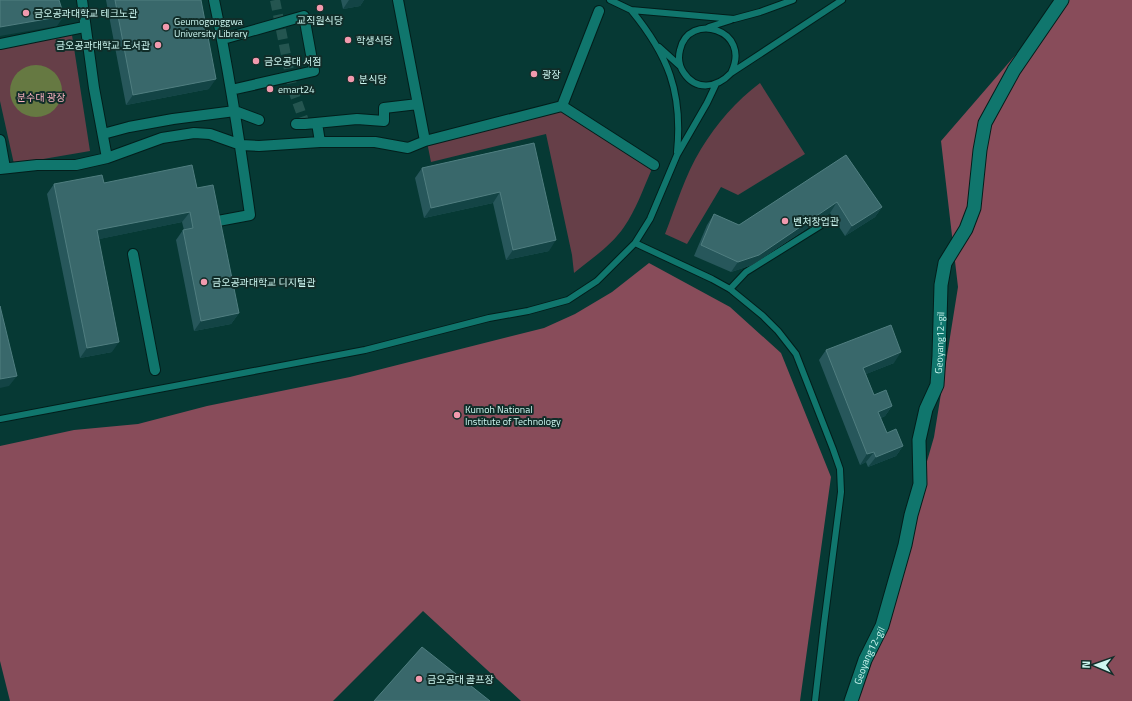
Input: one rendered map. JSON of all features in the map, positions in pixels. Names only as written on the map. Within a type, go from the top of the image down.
[{"type":"street","points":[[82,0],[84,27],[107,158]]},
{"type":"street","points":[[214,0],[235,111],[250,215],[218,221]]},
{"type":"street","points":[[398,0],[425,141]]},
{"type":"street","name":"Geoyang12-gil","points":[[851,701],[865,660],[882,626],[905,545],[911,515],[920,484],[919,440],[926,409],[937,384],[941,285],[945,263],[966,229],[974,208],[980,150],[985,123],[1014,70],[1062,0]]},
{"type":"street","points":[[562,106],[599,11]]},
{"type":"street","points":[[222,39],[304,16],[314,71],[231,90]]},
{"type":"street","points":[[0,44],[84,27]]},
{"type":"street","points":[[296,124],[357,119],[384,121],[384,108],[418,104]]},
{"type":"street","points":[[0,140],[3,169],[37,165],[76,165],[107,158],[162,138],[194,132],[210,134],[240,145],[259,146],[320,142],[374,142],[408,148],[425,141],[562,106],[654,164]]},
{"type":"street","points":[[103,134],[173,119],[235,111],[259,120]]},
{"type":"street","points":[[317,123],[320,142]]},
{"type":"street","points":[[133,254],[155,370]]},
{"type":"lane","points":[[610,0],[631,10],[734,19]]},
{"type":"lane","points":[[708,28],[716,29],[724,33],[735,48],[736,56],[735,65],[725,80],[708,86],[695,82],[684,74],[680,66],[678,57],[680,48],[690,33],[699,29],[708,28],[760,12],[793,0]]},
{"type":"lane","points":[[731,73],[842,0]]},
{"type":"lane","points":[[631,10],[655,43],[673,80],[678,107],[679,139],[677,155]]},
{"type":"lane","points":[[655,43],[680,66]]},
{"type":"lane","points":[[0,419],[365,350],[568,300],[597,281],[635,243],[650,219],[677,155],[707,103],[716,84]]},
{"type":"lane","points":[[730,289],[746,272],[831,219]]},
{"type":"lane","points":[[635,243],[730,289],[763,316],[778,331],[796,354],[840,468],[842,492],[824,624],[816,701]]},
{"type":"green space","name":"분수대 광장","points":[[72,35],[90,151],[14,164],[0,101],[0,47]]},
{"type":"green space","points":[[760,83],[805,154],[738,195],[721,187],[687,244],[665,234],[685,180],[701,149],[728,113],[743,97]]},
{"type":"green space","points":[[562,111],[650,167],[651,171],[636,207],[619,234],[607,246],[574,273],[572,255],[546,134],[431,162],[427,142]]},
{"type":"shaded area","points":[[1063,0],[1132,0],[1132,701],[858,701],[934,437],[958,287],[941,141]]},
{"type":"shaded area","points":[[31,65],[41,65],[55,72],[62,86],[62,96],[55,110],[41,117],[31,117],[21,113],[14,106],[10,96],[10,86],[14,76],[21,69]]},
{"type":"shaded area","points":[[649,263],[730,307],[781,353],[831,477],[800,701],[521,701],[423,611],[333,701],[10,701],[0,661],[0,446],[74,430],[138,424],[207,406],[350,377],[544,328],[575,314],[612,292]]},
{"type":"building","name":"금오공과대학교 테크노관","points":[[0,0],[59,0],[64,16],[0,27]]},
{"type":"building","name":"금오공과대학교 도서관","points":[[115,0],[201,0],[216,79],[133,95]]},
{"type":"building","points":[[534,143],[556,240],[513,250],[500,192],[431,208],[422,168]]},
{"type":"building","name":"벤처창업관","points":[[846,155],[882,207],[852,226],[837,202],[759,255],[738,262],[701,245],[714,214],[739,225]]},
{"type":"building","name":"금오공과대학교 디지털관","points":[[192,165],[197,188],[213,185],[239,313],[201,321],[183,230],[193,228],[190,212],[97,230],[119,342],[87,348],[54,184],[102,175],[104,183]]},
{"type":"building","points":[[0,306],[17,376],[0,379]]},
{"type":"building","points":[[891,325],[901,352],[863,368],[874,395],[886,390],[892,406],[878,412],[887,433],[896,429],[903,446],[876,457],[874,452],[867,454],[826,350]]},
{"type":"building","name":"금오공대 골프장","points":[[422,647],[490,701],[374,701]]},
{"type":"tunnel","points":[[275,0],[293,90],[305,124]]},
{"type":"place","name":"교직원식당","points":[[320,8]]},
{"type":"place","name":"금오공과대학교 테크노관","points":[[26,13]]},
{"type":"place","name":"Geumogonggwa University Library","points":[[166,27]]},
{"type":"place","name":"학생식당","points":[[348,40]]},
{"type":"place","name":"금오공과대학교 도서관","points":[[158,45]]},
{"type":"place","name":"금오공대 서점","points":[[256,61]]},
{"type":"place","name":"광장","points":[[534,74]]},
{"type":"place","name":"분식당","points":[[351,79]]},
{"type":"place","name":"emart24","points":[[270,89]]},
{"type":"place","name":"벤처창업관","points":[[785,221]]},
{"type":"place","name":"금오공과대학교 디지털관","points":[[204,282]]},
{"type":"place","name":"Kumoh National Institute of Technology","points":[[457,415]]},
{"type":"place","name":"금오공대 골프장","points":[[419,679]]}]
